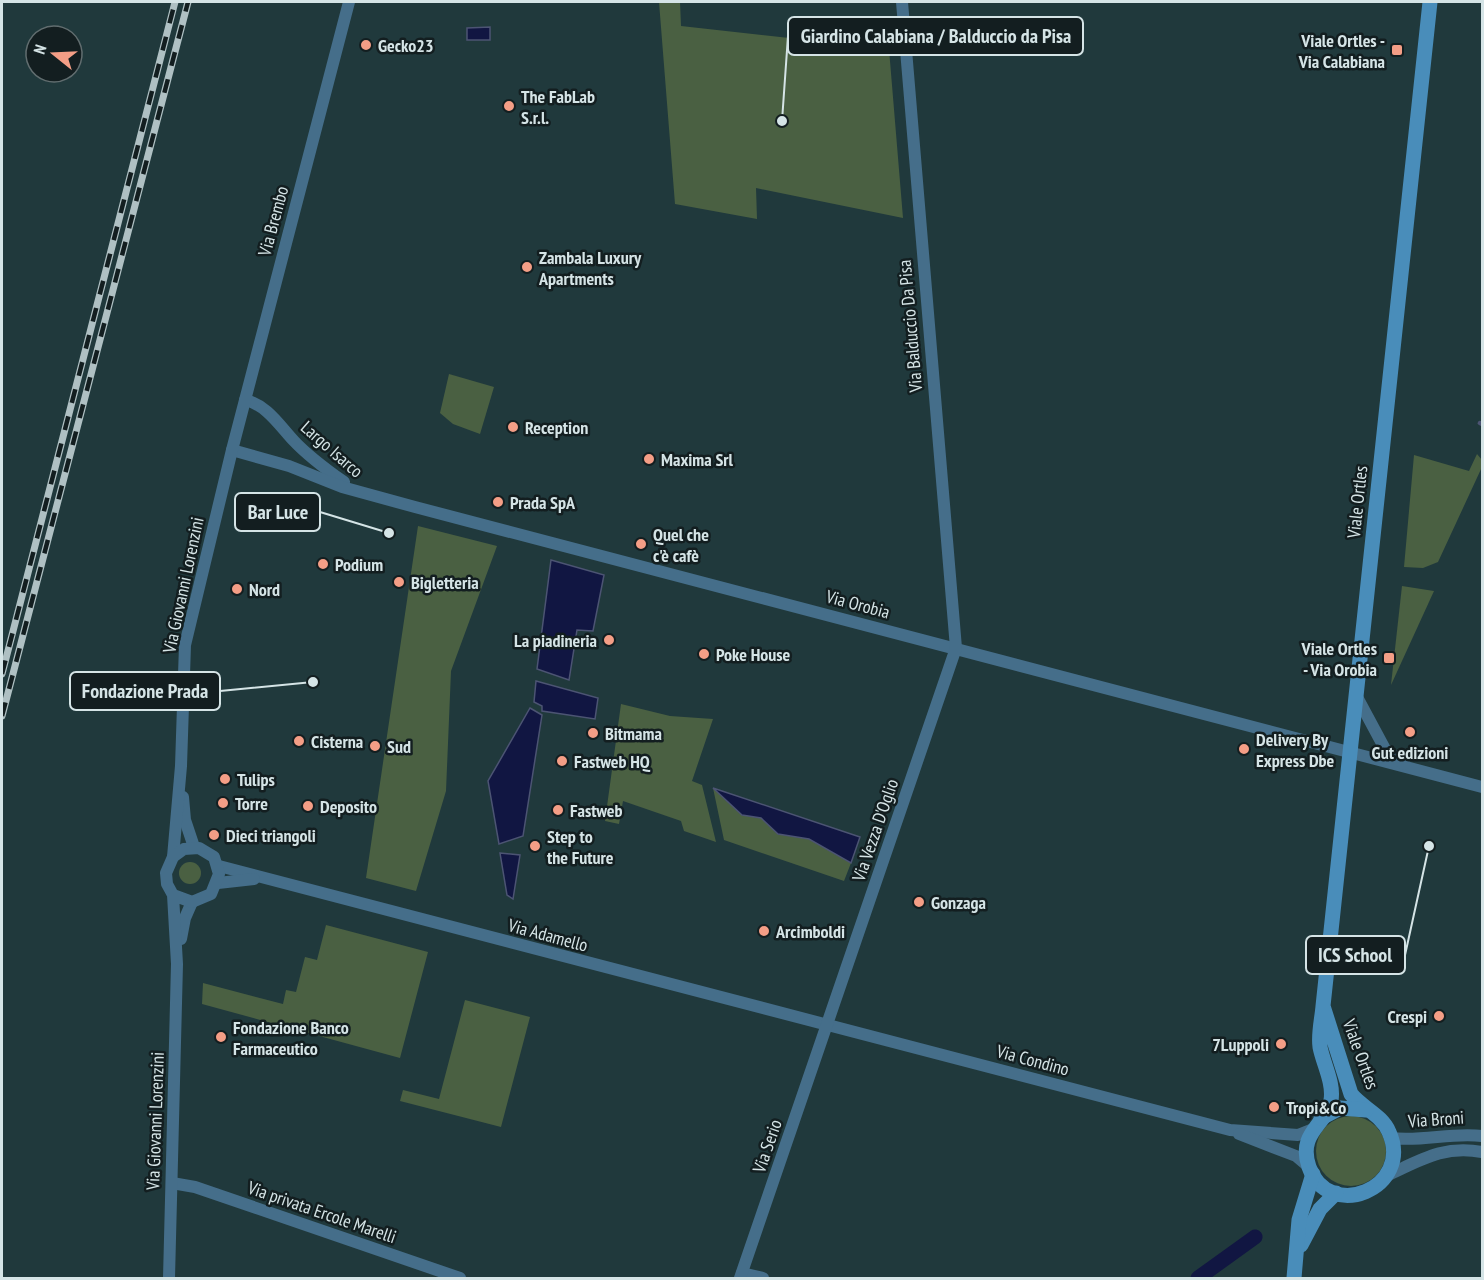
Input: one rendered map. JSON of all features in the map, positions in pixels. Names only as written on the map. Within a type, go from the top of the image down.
[{"type":"street","name":"Via Brembo","points":[[232,450],[349,2]]},
{"type":"street","name":"Via Balduccio Da Pisa","points":[[902,2],[956,648]]},
{"type":"street","name":"Viale Ortles","points":[[1294,1278],[1299,1220],[1311,1170],[1307,1148],[1331,1099],[1320,1045],[1323,1006],[1430,2]]},
{"type":"street","name":"Largo Isarco","points":[[245,400],[255,402],[267,411],[294,441],[356,491]]},
{"type":"street","points":[[272,461],[290,453],[294,441]]},
{"type":"street","name":"Largo Isarco","points":[[232,450],[272,461],[356,491]]},
{"type":"street","name":"Via Giovanni Lorenzini","points":[[169,1278],[177,964],[173,895],[166,877],[173,857],[181,766],[185,645],[232,450]]},
{"type":"street","name":"Via Orobia","points":[[356,491],[1482,787]]},
{"type":"street","name":"Via Vezza D'Oglio","points":[[826,1025],[956,648]]},
{"type":"street","points":[[1356,694],[1385,749],[1407,767]]},
{"type":"street","name":"Via Giovanni Lorenzini","points":[[181,766],[185,820],[194,847]]},
{"type":"street","points":[[173,857],[184,849],[194,847],[210,853],[219,866],[218,883],[207,896],[192,902],[173,895]]},
{"type":"street","points":[[219,866],[261,878]]},
{"type":"street","points":[[218,883],[261,878]]},
{"type":"street","name":"Via Adamello","points":[[261,878],[826,1025]]},
{"type":"street","name":"Via Giovanni Lorenzini","points":[[177,964],[183,924],[192,902]]},
{"type":"street","name":"Viale Ortles","points":[[1323,1006],[1351,1094],[1380,1119],[1391,1138]]},
{"type":"street","name":"Via Condino","points":[[826,1025],[1230,1130],[1296,1156],[1311,1170]]},
{"type":"street","name":"Via Serio","points":[[741,1276],[826,1025]]},
{"type":"street","name":"Viale Ortles","points":[[1317,1124],[1340,1108],[1368,1111]]},
{"type":"street","name":"Via Condino","points":[[1230,1130],[1298,1135],[1317,1124]]},
{"type":"street","name":"Via Broni","points":[[1391,1138],[1412,1141],[1471,1134],[1482,1136]]},
{"type":"street","points":[[1311,1170],[1324,1186],[1336,1193],[1363,1194],[1374,1188],[1386,1176],[1393,1158],[1391,1138]]},
{"type":"street","name":"Via Broni","points":[[1386,1176],[1440,1151],[1463,1149],[1482,1152]]},
{"type":"street","name":"Via privata Ercole Marelli","points":[[172,1183],[195,1187],[460,1278]]},
{"type":"street","name":"Viale Ortles","points":[[1296,1255],[1320,1209],[1336,1193]]},
{"type":"street","points":[[741,1276],[763,1278]]},
{"type":"green space","points":[[659,2],[680,2],[681,26],[889,49],[903,218],[756,188],[757,219],[675,204]]},
{"type":"green space","points":[[449,374],[494,387],[480,434],[453,424],[440,413]]},
{"type":"green space","points":[[1477,454],[1482,460],[1482,467],[1438,562],[1423,568],[1404,567],[1414,455],[1469,471]]},
{"type":"green space","points":[[418,526],[497,546],[451,671],[446,791],[416,891],[366,878]]},
{"type":"green space","points":[[1402,586],[1434,591],[1391,685]]},
{"type":"green space","points":[[621,704],[670,716],[713,719],[692,781],[702,785],[716,842],[684,831],[681,821],[623,801],[619,824],[605,821]]},
{"type":"green space","points":[[713,788],[742,815],[761,818],[778,834],[809,839],[851,863],[844,881],[724,840]]},
{"type":"green space","points":[[190,862],[198,865],[201,873],[198,881],[190,884],[182,881],[179,873],[182,865]]},
{"type":"green space","points":[[326,925],[428,952],[400,1058],[202,1004],[203,983],[283,1004],[286,990],[296,992],[305,957],[317,960]]},
{"type":"green space","points":[[465,1000],[530,1017],[501,1127],[400,1101],[403,1090],[439,1099]]},
{"type":"green space","points":[[1351,1116],[1364,1119],[1376,1126],[1383,1138],[1386,1151],[1383,1164],[1376,1176],[1364,1183],[1351,1186],[1338,1183],[1326,1176],[1319,1164],[1316,1151],[1319,1138],[1326,1126],[1338,1119]]},
{"type":"shaded area","points":[[490,27],[490,40],[467,40],[467,28]]},
{"type":"shaded area","points":[[551,560],[604,575],[593,631],[577,630],[569,680],[537,669]]},
{"type":"shaded area","points":[[536,681],[598,698],[595,719],[542,711],[542,706],[534,702]]},
{"type":"shaded area","points":[[530,708],[542,715],[523,836],[499,844],[488,781]]},
{"type":"shaded area","points":[[713,788],[860,837],[851,863],[809,839],[778,834],[761,818],[742,815]]},
{"type":"shaded area","points":[[500,853],[520,855],[513,899],[507,895]]},
{"type":"waterway","points":[[1198,1278],[1255,1237]]},
{"type":"railway","points":[[2,674],[175,2]]},
{"type":"railway","points":[[2,716],[188,2]]},
{"type":"place","name":"Gecko23","points":[[366,45]]},
{"type":"place","name":"Viale Ortles - Via Calabiana","points":[[1397,50]]},
{"type":"place","name":"The FabLab S.r.l.","points":[[509,106]]},
{"type":"place","name":"Giardino Calabiana / Balduccio da Pisa","points":[[782,121]]},
{"type":"place","name":"Zambala Luxury Apartments","points":[[527,267]]},
{"type":"place","name":"Reception","points":[[513,427]]},
{"type":"place","name":"Maxima Srl","points":[[649,459]]},
{"type":"place","name":"Prada SpA","points":[[498,502]]},
{"type":"place","name":"Bar Luce","points":[[389,533]]},
{"type":"place","name":"Quel che c'è cafè","points":[[641,544]]},
{"type":"place","name":"Podium","points":[[323,564]]},
{"type":"place","name":"Bigletteria","points":[[399,582]]},
{"type":"place","name":"Nord","points":[[237,589]]},
{"type":"place","name":"La piadineria","points":[[609,640]]},
{"type":"place","name":"Poke House","points":[[704,654]]},
{"type":"place","name":"Viale Ortles - Via Orobia","points":[[1389,658]]},
{"type":"place","name":"Fondazione Prada","points":[[313,682]]},
{"type":"place","name":"Gut edizioni","points":[[1410,732]]},
{"type":"place","name":"Bitmama","points":[[593,733]]},
{"type":"place","name":"Cisterna","points":[[299,741]]},
{"type":"place","name":"Sud","points":[[375,746]]},
{"type":"place","name":"Delivery By Express Dbe","points":[[1244,749]]},
{"type":"place","name":"Fastweb HQ","points":[[562,761]]},
{"type":"place","name":"Tulips","points":[[225,779]]},
{"type":"place","name":"Torre","points":[[223,803]]},
{"type":"place","name":"Deposito","points":[[308,806]]},
{"type":"place","name":"Fastweb","points":[[558,810]]},
{"type":"place","name":"Dieci triangoli","points":[[214,835]]},
{"type":"place","name":"Step to the Future","points":[[535,846]]},
{"type":"place","name":"ICS School","points":[[1429,846]]},
{"type":"place","name":"Gonzaga","points":[[919,902]]},
{"type":"place","name":"Arcimboldi","points":[[764,931]]},
{"type":"place","name":"Crespi","points":[[1439,1016]]},
{"type":"place","name":"Fondazione Banco Farmaceutico","points":[[221,1037]]},
{"type":"place","name":"7Luppoli","points":[[1281,1044]]},
{"type":"place","name":"Tropi&Co","points":[[1274,1107]]}]
